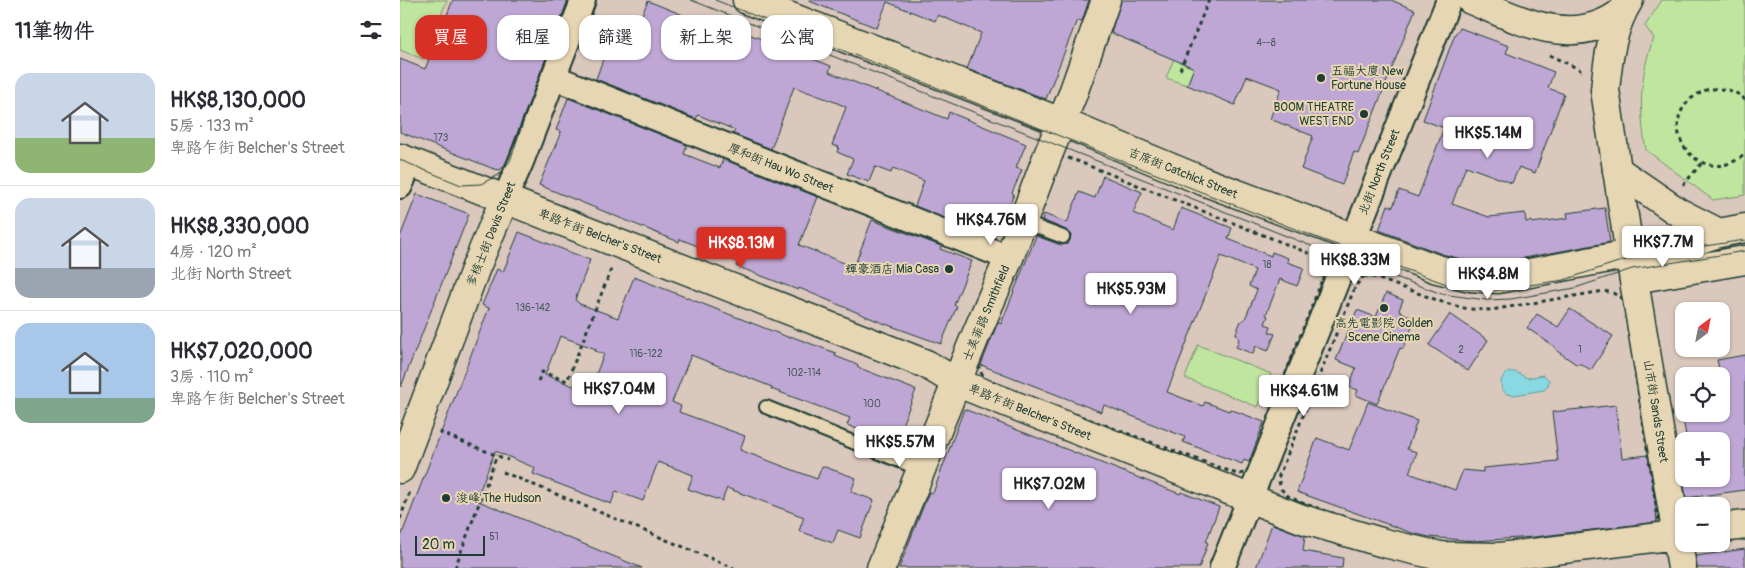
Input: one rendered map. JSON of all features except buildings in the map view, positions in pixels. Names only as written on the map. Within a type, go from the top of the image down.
[{"type":"main road","name":"吉席街 Catchick Street","points":[[747,0],[1061,122],[1203,181],[1437,270],[1470,277],[1498,279],[1632,267]]},
{"type":"main road","name":"士美菲路 Smithfield","points":[[882,568],[956,382],[1009,258],[1028,224],[1061,122],[1106,0]]},
{"type":"main road","points":[[1471,0],[1532,25],[1552,30],[1572,31],[1590,28],[1611,20],[1625,6]]},
{"type":"main road","name":"山市街 Sands Street","points":[[1625,6],[1613,39],[1608,63],[1594,84],[1616,170],[1675,507]]},
{"type":"main road","name":"卑路乍街 Belcher's Street","points":[[403,168],[505,198],[926,364],[956,382],[1302,519],[1384,543],[1440,556],[1500,557],[1675,536]]},
{"type":"main road","points":[[1616,170],[1678,212],[1732,231]]},
{"type":"main road","name":"爹核士街 Davis Street","points":[[407,476],[476,267],[505,198]]},
{"type":"main road","points":[[1632,267],[1688,242],[1732,231]]},
{"type":"main road","points":[[1632,267],[1745,260]]},
{"type":"main road","points":[[1730,526],[1745,524]]},
{"type":"main road","name":"山市街 Sands Street","points":[[1681,552],[1682,568]]},
{"type":"street","name":"爹核士街 Davis Street","points":[[505,198],[583,0]]},
{"type":"street","name":"北街 North Street","points":[[1222,568],[1449,0]]},
{"type":"street","name":"厚和街 Hau Wo Street","points":[[553,77],[1009,258]]},
{"type":"lane","points":[[1028,224],[1063,237]]},
{"type":"lane","points":[[766,407],[922,470]]},
{"type":"path","points":[[1180,70],[1209,0]]},
{"type":"path","points":[[1544,53],[1579,69],[1594,84]]},
{"type":"path","points":[[1745,100],[1732,91],[1720,88],[1703,92],[1688,102],[1682,112],[1679,124],[1679,135],[1684,147],[1692,156],[1702,162],[1714,166],[1726,165],[1738,160],[1745,154]]},
{"type":"path","points":[[1060,157],[1065,157],[1316,256],[1322,261],[1324,264],[1324,274],[1249,468],[1245,473],[1237,474],[984,378],[978,363],[1028,224],[1057,160],[1060,157]]},
{"type":"path","points":[[1678,190],[1702,162]]},
{"type":"path","points":[[538,381],[542,372],[567,381],[613,266]]},
{"type":"path","points":[[1364,276],[1371,276],[1445,303],[1468,309],[1491,310],[1604,291],[1613,293],[1621,298],[1626,314],[1658,511],[1659,520],[1654,527],[1491,545],[1424,541],[1390,532],[1302,503],[1288,496],[1282,489],[1278,478],[1355,287],[1364,276]]},
{"type":"path","points":[[434,430],[508,460]]},
{"type":"path","points":[[455,568],[497,455]]},
{"type":"path","points":[[503,472],[734,568]]},
{"type":"path","points":[[400,519],[407,476]]},
{"type":"green space","points":[[400,0],[447,0],[441,15],[415,15],[415,56],[400,50]]},
{"type":"green space","points":[[1198,0],[1221,0],[1187,85],[1166,78]]},
{"type":"green space","points":[[1662,0],[1745,0],[1745,195],[1713,200],[1646,150],[1642,121],[1643,79],[1654,38],[1645,26]]},
{"type":"green space","points":[[1198,345],[1271,374],[1258,407],[1185,378]]},
{"type":"water","points":[[1509,372],[1516,372],[1527,378],[1543,375],[1549,380],[1548,386],[1544,390],[1514,395],[1507,394],[1502,390],[1501,381],[1504,375]]},
{"type":"tram line","points":[[400,160],[461,185],[481,184],[500,174],[510,161],[530,102],[570,0]]},
{"type":"tram line","points":[[691,0],[1319,249],[1442,294],[1486,300],[1511,299],[1575,288],[1632,269],[1745,251]]},
{"type":"tram line","points":[[715,0],[1323,240],[1455,287],[1496,290],[1564,280],[1645,255],[1745,240]]},
{"type":"place","name":"五福大廈 New Fortune House","points":[[1321,78]]},
{"type":"place","name":"BOOM THEATRE WEST END","points":[[1364,114]]},
{"type":"place","name":"輝豪酒店 Mia Casa","points":[[949,269]]},
{"type":"place","name":"高先電影院 Golden Scene Cinema","points":[[1384,308]]},
{"type":"place","name":"浚峰 The Hudson","points":[[446,498]]}]
